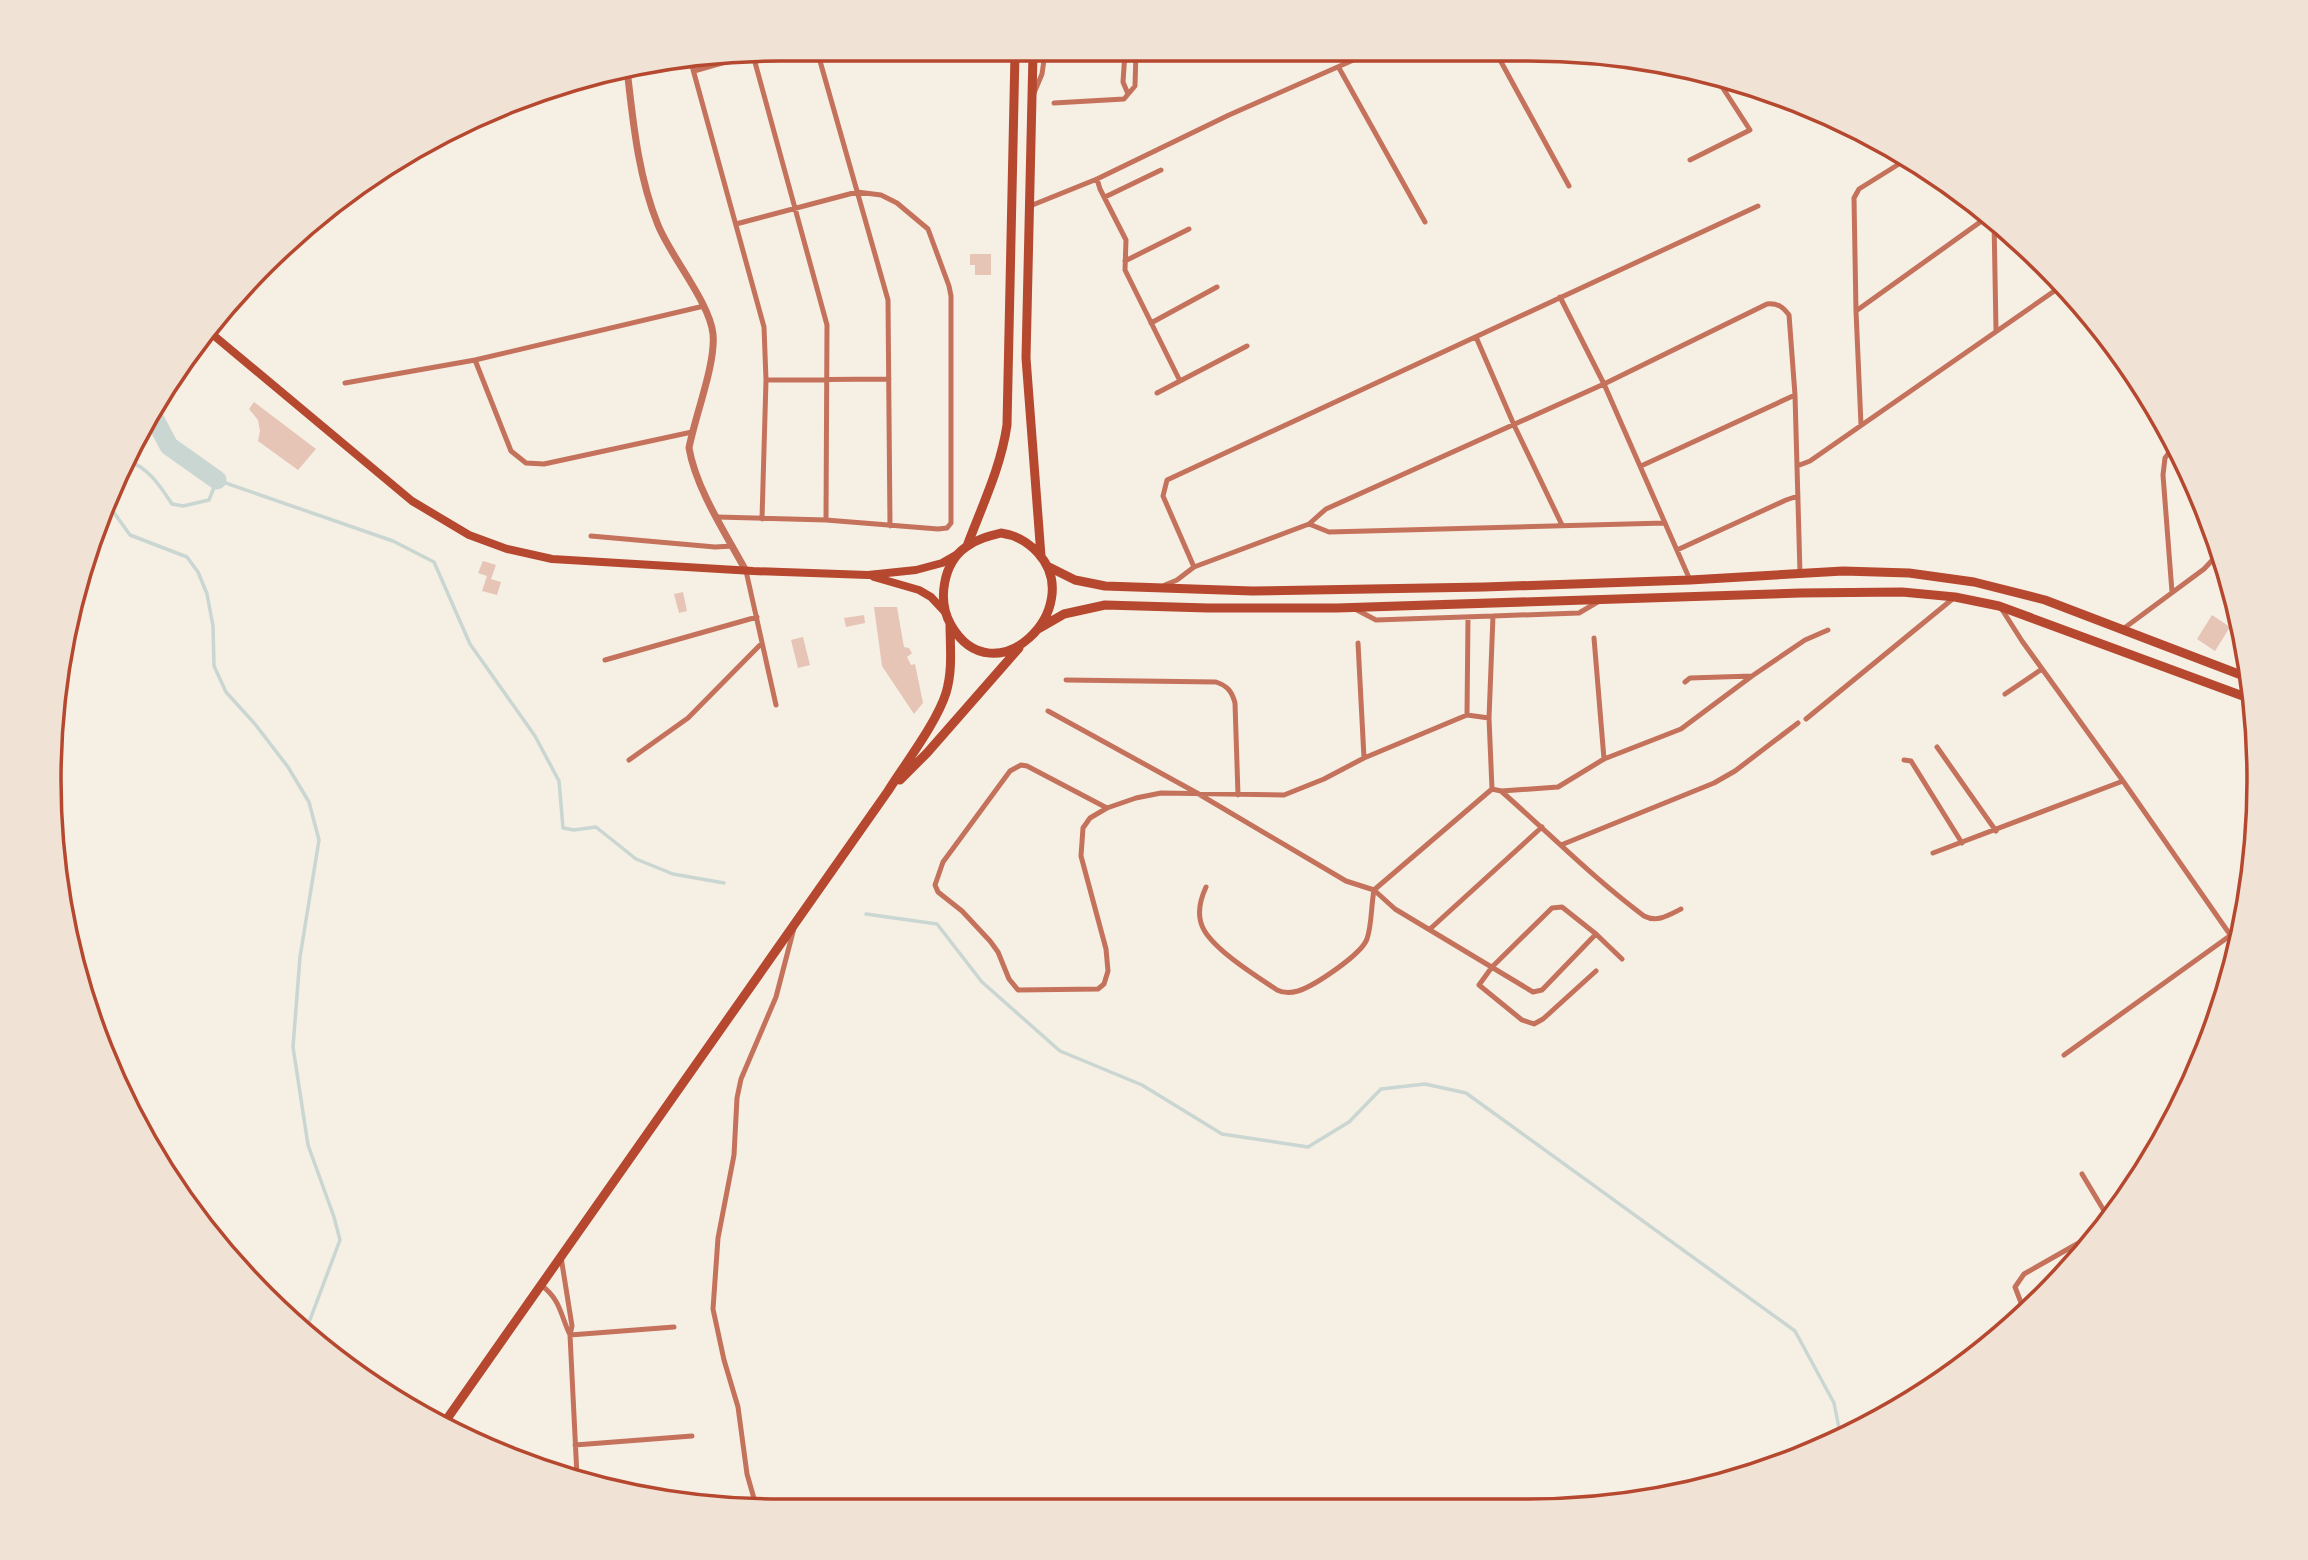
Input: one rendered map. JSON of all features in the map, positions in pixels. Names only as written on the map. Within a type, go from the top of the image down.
[{"type":"highway","points":[[967,546],[997,470],[1007,425],[1015,61]]},
{"type":"highway","points":[[1034,61],[1027,392],[1041,556]]},
{"type":"highway","points":[[888,791],[928,753],[1038,629],[1048,614],[1052,596],[1051,579],[1041,556],[1028,543],[1012,534],[1001,533],[983,537],[956,555],[945,584],[946,613],[950,623],[965,642],[988,653],[1000,653],[1021,646]]},
{"type":"highway","points":[[1047,566],[1085,583],[1105,586],[1252,591],[1484,587],[1690,580],[1800,573],[1891,572],[1974,582],[2045,600],[2239,674]]},
{"type":"highway","points":[[1038,629],[1064,614],[1105,605],[1352,608],[1869,592],[1955,597],[1999,606],[2242,696]]},
{"type":"highway","points":[[448,1417],[888,791],[946,694],[950,674],[950,623]]},
{"type":"main road","points":[[215,336],[412,501],[469,535],[522,553],[552,559],[746,571],[868,575],[916,570],[942,563],[956,555]]},
{"type":"main road","points":[[868,575],[919,590],[931,597],[946,613]]},
{"type":"street","points":[[820,61],[888,300],[890,526]]},
{"type":"street","points":[[1032,96],[1042,74],[1044,61]]},
{"type":"street","points":[[1124,61],[1122,82],[1128,94]]},
{"type":"street","points":[[1054,103],[1122,100],[1135,86],[1136,61]]},
{"type":"street","points":[[1030,206],[1097,179],[1229,115],[1353,61]]},
{"type":"street","points":[[1501,61],[1569,186]]},
{"type":"street","points":[[754,62],[797,208],[827,325],[826,520]]},
{"type":"street","points":[[694,71],[719,64]]},
{"type":"street","points":[[693,66],[764,327],[766,380],[762,519]]},
{"type":"street","points":[[1339,68],[1425,222]]},
{"type":"street","points":[[628,78],[647,195],[668,248],[704,306],[712,328],[713,350],[692,432],[689,448],[691,460],[746,571],[776,705]]},
{"type":"street","points":[[1690,160],[1749,130],[1723,89]]},
{"type":"street","points":[[1861,425],[1853,203],[1859,189],[1898,165]]},
{"type":"street","points":[[1105,197],[1161,170]]},
{"type":"street","points":[[1097,179],[1126,240],[1125,270],[1180,381]]},
{"type":"street","points":[[717,517],[826,520],[942,529],[951,523],[949,286],[925,226],[890,198],[857,192],[736,223]]},
{"type":"street","points":[[1194,567],[1163,496],[1167,480],[1758,206]]},
{"type":"street","points":[[1856,311],[1980,222]]},
{"type":"street","points":[[1125,261],[1189,229]]},
{"type":"street","points":[[1994,234],[1996,330]]},
{"type":"street","points":[[1151,323],[1217,287]]},
{"type":"street","points":[[1797,466],[1810,461],[2054,291]]},
{"type":"street","points":[[1560,297],[1604,384],[1690,580]]},
{"type":"street","points":[[1155,587],[1177,580],[1194,567],[1309,524],[1326,509],[1604,384],[1767,304],[1778,305],[1789,315],[1795,395],[1800,573]]},
{"type":"street","points":[[345,383],[475,360],[704,306]]},
{"type":"street","points":[[1476,337],[1562,525]]},
{"type":"street","points":[[1157,393],[1247,346]]},
{"type":"street","points":[[475,360],[511,452],[526,463],[544,464],[692,432]]},
{"type":"street","points":[[766,380],[889,379]]},
{"type":"street","points":[[1641,466],[1795,395]]},
{"type":"street","points":[[2168,454],[2165,458],[2163,475],[2172,592]]},
{"type":"street","points":[[1677,550],[1798,496]]},
{"type":"street","points":[[1309,524],[1329,532],[1665,523]]},
{"type":"street","points":[[591,536],[715,547],[733,546]]},
{"type":"street","points":[[2123,629],[2212,560]]},
{"type":"street","points":[[1806,719],[1955,597]]},
{"type":"street","points":[[1352,608],[1376,620],[1579,613],[1602,600]]},
{"type":"street","points":[[1999,606],[2230,933]]},
{"type":"street","points":[[1492,789],[1489,718],[1493,616]]},
{"type":"street","points":[[605,660],[757,617]]},
{"type":"street","points":[[1467,715],[1468,617]]},
{"type":"street","points":[[1501,792],[1558,787],[1604,758],[1681,729],[1805,640],[1828,630]]},
{"type":"street","points":[[1594,638],[1604,758]]},
{"type":"street","points":[[629,761],[688,718],[762,643]]},
{"type":"street","points":[[1358,643],[1364,758]]},
{"type":"street","points":[[2005,694],[2042,669]]},
{"type":"street","points":[[1685,682],[1690,678],[1752,676]]},
{"type":"street","points":[[1066,680],[1224,684],[1233,694],[1235,703],[1238,795]]},
{"type":"street","points":[[1048,711],[1197,793],[1346,881],[1374,890],[1395,909],[1533,992],[1540,992],[1596,934]]},
{"type":"street","points":[[1107,808],[1027,766],[1017,767],[1010,771],[943,862],[935,884],[938,892],[962,911],[990,941],[998,952],[1014,988],[1025,991],[1098,989],[1107,977],[1106,949],[1081,856],[1083,828],[1090,818],[1107,808],[1161,793],[1284,795],[1467,715],[1489,718]]},
{"type":"street","points":[[1562,845],[1714,783],[1735,771],[1798,723]]},
{"type":"street","points":[[1937,747],[1996,831]]},
{"type":"street","points":[[1904,760],[1911,761],[1962,843]]},
{"type":"street","points":[[1933,853],[2123,781]]},
{"type":"street","points":[[1492,789],[1501,792],[1562,845],[1584,868],[1644,916],[1649,919],[1663,918],[1681,909]]},
{"type":"street","points":[[1206,887],[1200,900],[1200,914],[1203,929],[1213,941],[1244,967],[1282,993],[1300,991],[1348,961],[1362,947],[1367,939],[1374,890],[1492,789]]},
{"type":"street","points":[[1430,929],[1542,827]]},
{"type":"street","points":[[1595,971],[1543,1019],[1534,1024],[1522,1020],[1479,985],[1492,967],[1556,906],[1562,907],[1596,934],[1622,959]]},
{"type":"street","points":[[754,1498],[747,1474],[738,1407],[713,1309],[718,1238],[734,1155],[737,1098],[741,1079],[776,997],[795,925]]},
{"type":"street","points":[[2064,1055],[2229,936]]},
{"type":"street","points":[[2082,1174],[2104,1210]]},
{"type":"street","points":[[2020,1303],[2015,1287],[2024,1274],[2076,1245]]},
{"type":"street","points":[[561,1257],[571,1315],[577,1469]]},
{"type":"street","points":[[541,1285],[552,1293],[559,1303],[570,1335]]},
{"type":"street","points":[[570,1335],[674,1327]]},
{"type":"street","points":[[575,1445],[692,1436]]},
{"type":"building","points":[[970,254],[991,254],[991,275],[975,275],[975,265],[970,265]]},
{"type":"building","points":[[254,402],[316,449],[298,470],[258,441],[258,420],[249,409]]},
{"type":"building","points":[[483,561],[496,565],[491,579],[501,582],[497,595],[482,591],[487,576],[478,573]]},
{"type":"building","points":[[683,592],[687,611],[679,613],[674,594]]},
{"type":"building","points":[[874,607],[897,607],[904,647],[909,648],[912,653],[907,657],[911,665],[915,664],[923,703],[914,714],[882,666]]},
{"type":"building","points":[[864,615],[865,623],[846,627],[844,618]]},
{"type":"building","points":[[2212,615],[2230,627],[2215,651],[2197,639]]},
{"type":"building","points":[[803,637],[810,665],[798,668],[791,640]]},
{"type":"waterway","points":[[157,423],[169,446],[217,480]]},
{"type":"waterway","points":[[134,464],[148,473],[172,504],[183,506],[209,500],[217,480],[393,541],[434,562],[470,644],[535,736],[559,781],[563,828],[574,830],[596,827],[636,859],[673,874],[724,883]]},
{"type":"waterway","points":[[113,512],[130,535],[187,557],[198,572],[207,594],[213,626],[214,666],[226,692],[288,767],[309,802],[319,840],[300,957],[293,1047],[308,1145],[340,1240],[309,1322]]},
{"type":"waterway","points":[[866,914],[937,924],[982,982],[1060,1051],[1142,1085],[1222,1134],[1308,1147],[1349,1122],[1381,1089],[1425,1084],[1466,1093],[1795,1331],[1834,1403],[1839,1428]]}]
